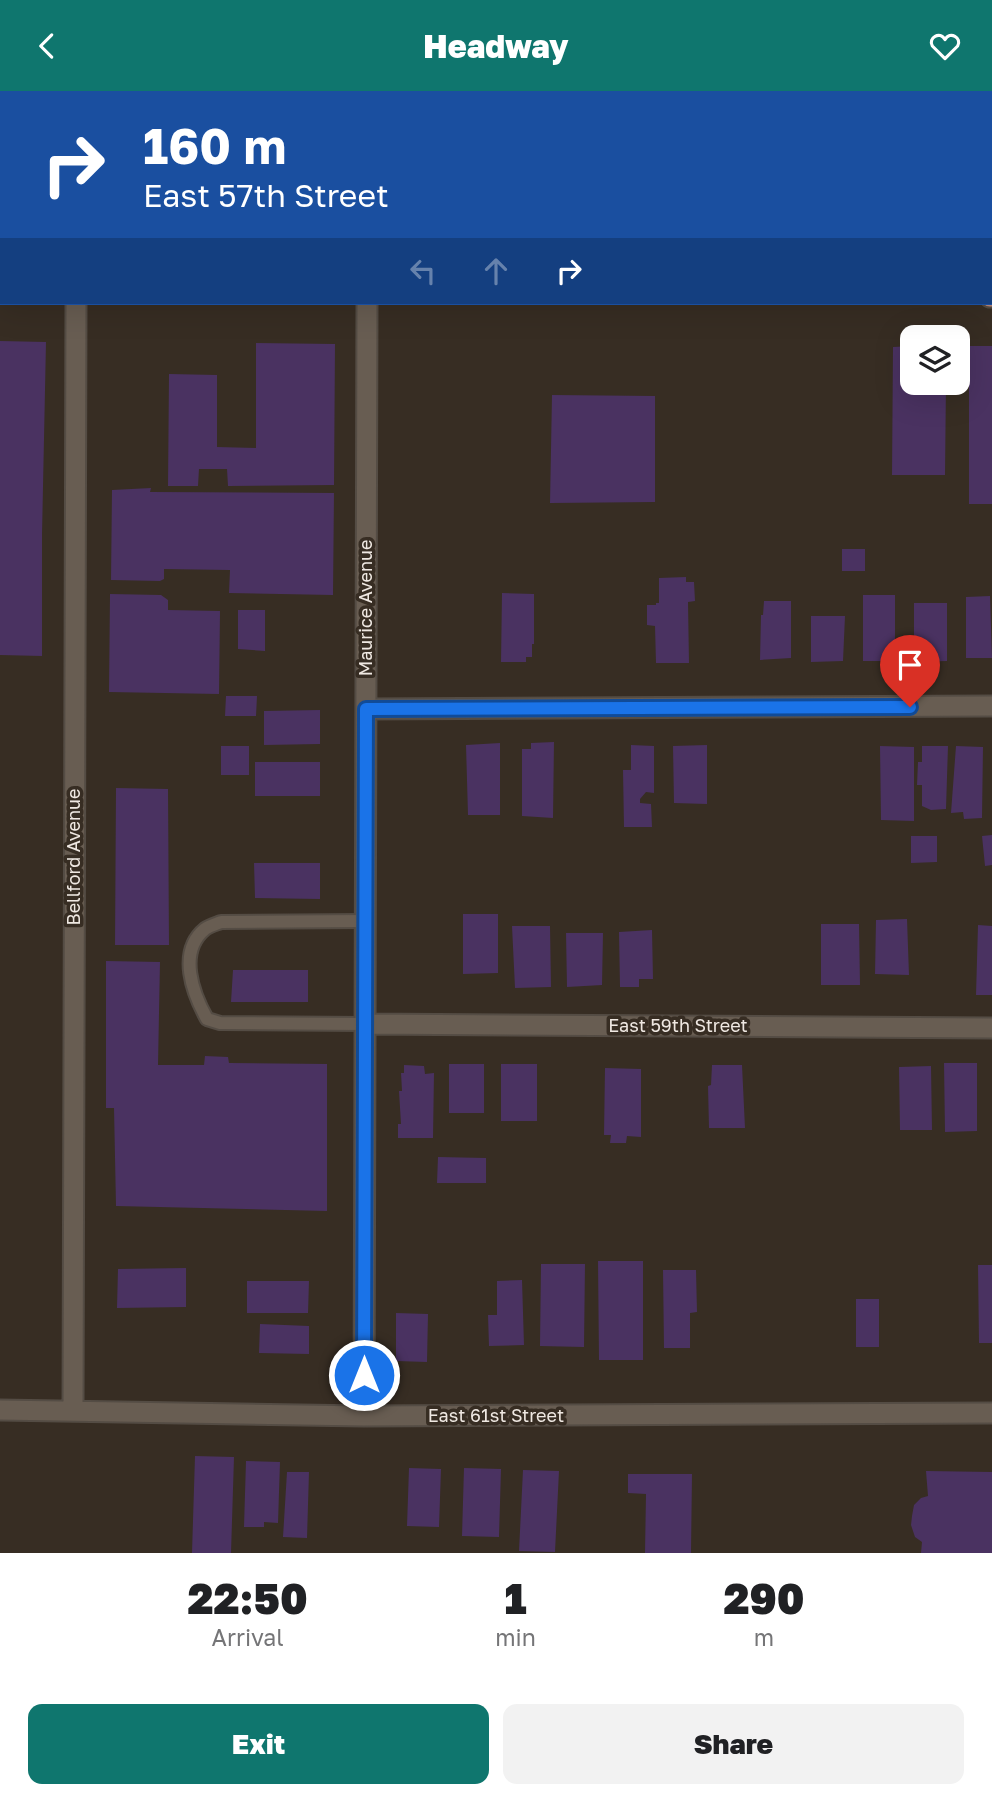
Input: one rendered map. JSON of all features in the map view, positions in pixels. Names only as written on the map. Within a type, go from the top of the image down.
[{"type":"street","name":"Bellford Avenue","points":[[73,1411],[76,305]]},
{"type":"street","name":"Maurice Avenue","points":[[363,1416],[367,305]]},
{"type":"street","points":[[366,709],[992,706]]},
{"type":"street","name":"East 59th Street","points":[[365,1024],[992,1028]]},
{"type":"street","name":"East 61st Street","points":[[0,1410],[363,1416],[992,1413]]},
{"type":"lane","points":[[365,921],[221,922],[205,928],[193,946],[189,965],[195,997],[207,1019],[220,1023],[365,1024]]},
{"type":"building","points":[[0,341],[46,342],[42,656],[0,655]]},
{"type":"building","points":[[256,343],[335,344],[334,485],[228,486],[227,469],[199,469],[198,486],[168,486],[169,374],[217,375],[217,447],[256,448]]},
{"type":"building","points":[[970,346],[992,346],[992,504],[969,504]]},
{"type":"building","points":[[893,347],[900,347],[900,395],[946,395],[945,475],[892,475]]},
{"type":"building","points":[[552,395],[655,396],[655,502],[550,503]]},
{"type":"building","points":[[151,488],[150,492],[334,493],[333,595],[229,593],[230,570],[164,569],[164,579],[160,581],[111,580],[112,490]]},
{"type":"building","points":[[842,549],[865,549],[865,571],[842,571]]},
{"type":"building","points":[[686,577],[686,582],[694,582],[695,601],[688,602],[689,663],[656,663],[655,626],[647,625],[647,605],[659,603],[659,578]]},
{"type":"building","points":[[502,593],[534,594],[534,644],[532,657],[526,657],[526,662],[501,662]]},
{"type":"building","points":[[110,594],[161,595],[168,600],[168,610],[220,611],[219,694],[109,692]]},
{"type":"building","points":[[863,595],[895,595],[895,661],[863,661]]},
{"type":"building","points":[[990,596],[992,658],[966,658],[966,597]]},
{"type":"building","points":[[764,601],[791,601],[791,658],[760,660]]},
{"type":"building","points":[[914,603],[947,603],[947,661],[914,662]]},
{"type":"building","points":[[238,610],[265,610],[265,651],[238,649]]},
{"type":"building","points":[[811,616],[845,616],[843,661],[811,662]]},
{"type":"building","points":[[226,696],[257,696],[256,716],[225,716]]},
{"type":"building","points":[[320,710],[320,744],[264,745],[264,711]]},
{"type":"building","points":[[554,742],[553,818],[522,816],[522,749],[531,749],[531,743]]},
{"type":"building","points":[[500,743],[500,815],[468,815],[466,745]]},
{"type":"building","points":[[631,745],[654,746],[654,793],[646,792],[640,799],[640,803],[651,804],[652,827],[624,827],[623,770],[631,770]]},
{"type":"building","points":[[707,745],[707,804],[674,803],[673,746]]},
{"type":"building","points":[[221,746],[249,746],[249,775],[221,775]]},
{"type":"building","points":[[880,746],[914,747],[914,821],[881,820]]},
{"type":"building","points":[[922,746],[948,746],[946,809],[931,810],[922,806],[922,785],[917,785]]},
{"type":"building","points":[[956,746],[983,747],[982,818],[964,819],[963,812],[951,813]]},
{"type":"building","points":[[255,762],[320,762],[320,796],[255,796]]},
{"type":"building","points":[[116,788],[168,789],[169,945],[115,945]]},
{"type":"building","points":[[992,835],[992,865],[985,866],[982,836]]},
{"type":"building","points":[[911,836],[937,836],[937,862],[911,863]]},
{"type":"building","points":[[254,863],[320,863],[320,899],[255,898]]},
{"type":"building","points":[[463,914],[498,914],[498,973],[463,974]]},
{"type":"building","points":[[907,919],[909,975],[875,974],[876,920]]},
{"type":"building","points":[[821,924],[859,924],[860,985],[821,985]]},
{"type":"building","points":[[978,925],[992,926],[992,995],[976,995]]},
{"type":"building","points":[[512,926],[550,926],[551,987],[515,988]]},
{"type":"building","points":[[652,930],[653,979],[639,979],[639,987],[620,987],[619,932]]},
{"type":"building","points":[[566,933],[603,933],[602,985],[567,987]]},
{"type":"building","points":[[106,961],[160,962],[158,1065],[204,1065],[205,1056],[228,1057],[229,1063],[327,1064],[327,1211],[116,1206],[114,1108],[106,1108]]},
{"type":"building","points":[[233,970],[308,970],[308,1002],[231,1002]]},
{"type":"building","points":[[944,1063],[977,1063],[977,1131],[945,1132]]},
{"type":"building","points":[[449,1064],[484,1064],[484,1113],[449,1113]]},
{"type":"building","points":[[501,1064],[537,1064],[537,1121],[501,1121]]},
{"type":"building","points":[[404,1065],[424,1066],[425,1074],[434,1073],[433,1138],[398,1138],[398,1124],[401,1124],[399,1091],[402,1091],[401,1073],[404,1073]]},
{"type":"building","points":[[712,1065],[742,1065],[745,1128],[709,1128],[708,1086],[711,1085]]},
{"type":"building","points":[[931,1066],[932,1130],[900,1130],[899,1067]]},
{"type":"building","points":[[605,1068],[641,1069],[641,1137],[627,1136],[626,1143],[610,1143],[611,1135],[604,1135]]},
{"type":"building","points":[[438,1157],[486,1158],[486,1183],[437,1183]]},
{"type":"building","points":[[598,1261],[643,1261],[643,1360],[599,1360]]},
{"type":"building","points":[[541,1264],[585,1264],[584,1347],[540,1346]]},
{"type":"building","points":[[978,1265],[992,1265],[992,1343],[979,1343]]},
{"type":"building","points":[[186,1268],[186,1307],[117,1308],[118,1269]]},
{"type":"building","points":[[663,1270],[696,1270],[697,1312],[690,1313],[690,1348],[664,1348]]},
{"type":"building","points":[[522,1280],[524,1345],[489,1346],[488,1315],[497,1315],[497,1281]]},
{"type":"building","points":[[247,1281],[309,1281],[308,1313],[247,1313]]},
{"type":"building","points":[[856,1299],[879,1299],[879,1347],[856,1347]]},
{"type":"building","points":[[396,1313],[428,1314],[427,1362],[396,1361]]},
{"type":"building","points":[[260,1324],[309,1326],[309,1354],[259,1353]]},
{"type":"building","points":[[195,1456],[234,1457],[231,1553],[192,1553]]},
{"type":"building","points":[[246,1461],[280,1462],[278,1523],[264,1522],[264,1527],[244,1527]]},
{"type":"building","points":[[409,1468],[441,1469],[439,1527],[407,1526]]},
{"type":"building","points":[[464,1468],[501,1469],[499,1537],[462,1536]]},
{"type":"building","points":[[523,1470],[559,1471],[555,1552],[519,1551]]},
{"type":"building","points":[[926,1471],[992,1472],[992,1553],[921,1553],[922,1542],[915,1537],[911,1525],[914,1505],[921,1498],[928,1496]]},
{"type":"building","points":[[287,1472],[309,1472],[307,1538],[283,1537]]},
{"type":"building","points":[[628,1474],[692,1474],[691,1553],[645,1553],[646,1494],[628,1493]]},
{"type":"route","points":[[364,1375],[366,709],[910,707]]}]
